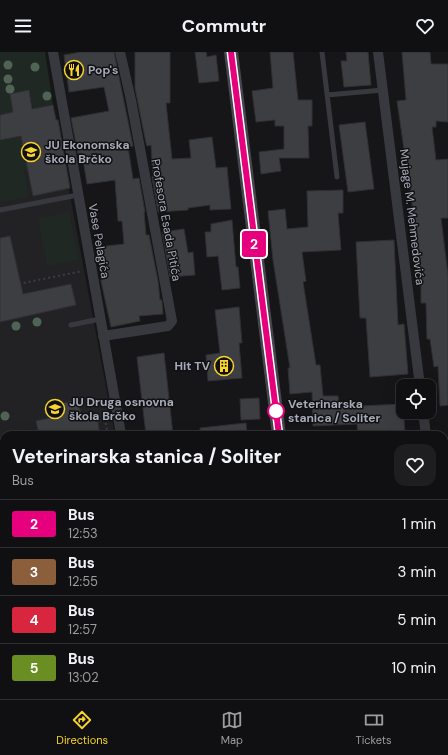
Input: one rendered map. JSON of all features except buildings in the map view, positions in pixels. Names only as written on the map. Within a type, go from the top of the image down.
[{"type":"main road","points":[[231,52],[278,431]]},
{"type":"street","name":"Vase Pelagića","points":[[53,52],[120,431]]},
{"type":"street","name":"Profesora Esada Pitića","points":[[103,336],[168,326],[172,321],[131,100],[120,52]]},
{"type":"street","name":"Mujage M. Mehmedovića","points":[[378,52],[419,379]]},
{"type":"street","points":[[424,419],[425,431]]},
{"type":"lane","points":[[322,52],[337,177]]},
{"type":"lane","points":[[327,95],[383,90]]},
{"type":"lane","points":[[0,210],[78,195]]},
{"type":"lane","points":[[71,325],[100,319]]},
{"type":"path","points":[[8,286],[91,269]]},
{"type":"path","points":[[98,421],[105,420],[107,431]]},
{"type":"shaded area","points":[[0,52],[45,52],[53,105],[33,109],[29,90],[10,94],[13,112],[0,115]]},
{"type":"shaded area","points":[[29,90],[33,109],[53,105],[114,431],[0,431],[0,115],[13,112],[10,94]]},
{"type":"shaded area","points":[[21,136],[28,170],[24,171],[29,197],[0,202],[0,140]]},
{"type":"shaded area","points":[[69,212],[79,260],[47,266],[38,218]]},
{"type":"bus line","name":"2","points":[[231,52],[270,374],[278,431]]},
{"type":"place","name":"Pop's","points":[[74,70]]},
{"type":"place","name":"JU Ekonomska škola Brčko","points":[[31,152]]},
{"type":"place","name":"Hit TV","points":[[224,366]]},
{"type":"place","name":"JU Druga osnovna škola Brčko","points":[[55,409]]},
{"type":"place","name":"Veterinarska stanica / Soliter","points":[[276,411]]}]
